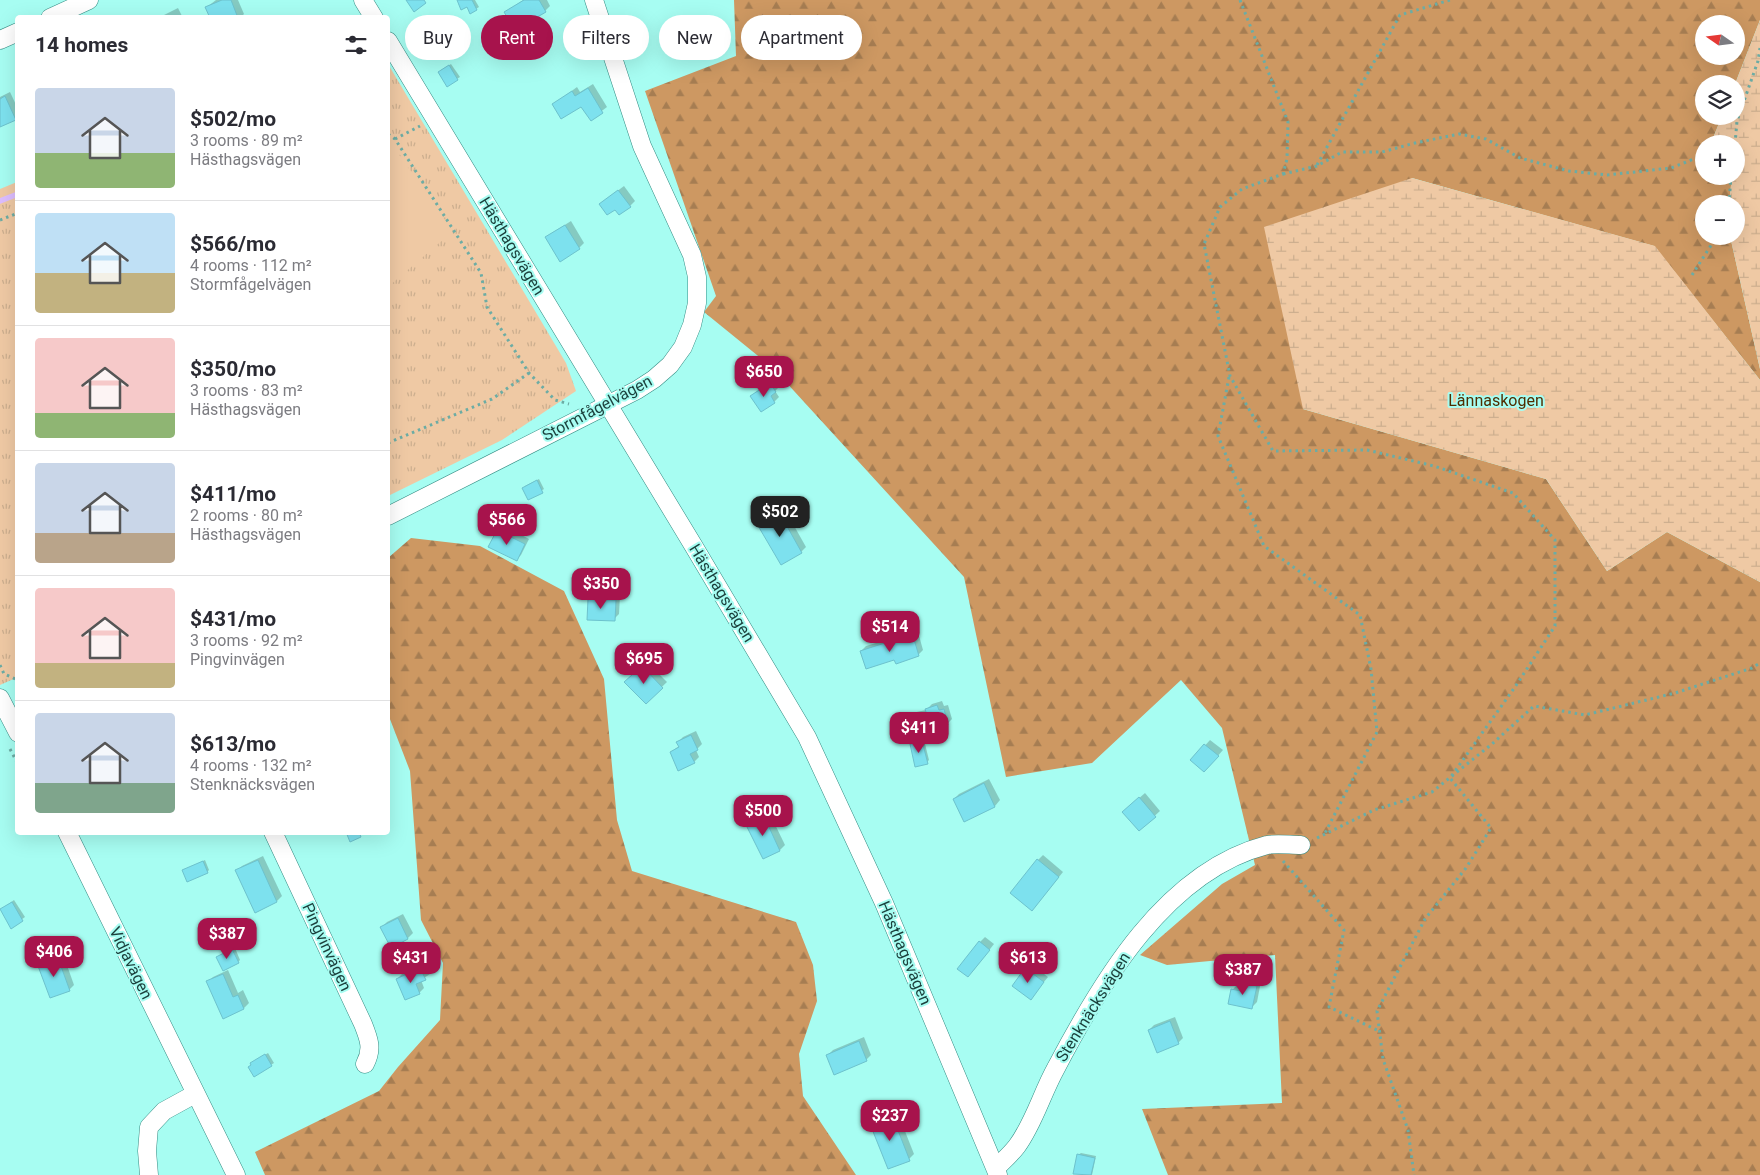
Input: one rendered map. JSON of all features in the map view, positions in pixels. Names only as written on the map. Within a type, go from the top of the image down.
[{"type":"street","points":[[57,15],[90,0]]},
{"type":"street","points":[[363,0],[372,15]]},
{"type":"street","name":"Stormfågelvägen","points":[[390,515],[637,390],[670,365],[683,347],[692,325],[697,303],[697,277],[692,255],[642,146],[594,0]]},
{"type":"street","points":[[0,40],[15,33]]},
{"type":"street","name":"Hästhagsvägen","points":[[390,44],[694,545],[807,737],[884,903],[997,1171]]},
{"type":"street","points":[[5,700],[15,725]]},
{"type":"street","name":"Vidjavägen","points":[[68,835],[236,1175]]},
{"type":"street","name":"Pingvinvägen","points":[[274,835],[369,1038],[370,1054],[365,1064]]},
{"type":"street","name":"Stenknäcksvägen","points":[[997,1171],[1017,1146],[1055,1069],[1093,1001],[1142,932],[1166,904],[1222,863],[1268,845],[1301,845]]},
{"type":"street","points":[[149,1175],[147,1151],[149,1127],[164,1111],[195,1094]]},
{"type":"path","points":[[1240,0],[1288,122],[1287,159],[1284,174]]},
{"type":"path","points":[[1317,166],[1400,15],[1450,0]]},
{"type":"path","points":[[1736,135],[1737,121],[1758,61],[1760,48]]},
{"type":"path","points":[[395,139],[433,118]]},
{"type":"path","points":[[1450,778],[1515,687],[1555,626],[1555,540],[1513,493],[1434,466],[1367,450],[1273,451],[1230,376],[1204,244],[1220,207],[1242,189],[1284,174],[1317,166],[1342,152],[1382,152],[1459,134],[1486,140],[1520,158],[1569,170],[1607,175],[1671,168],[1695,159]]},
{"type":"path","points":[[390,135],[395,139],[481,273],[487,308],[529,373],[555,400],[571,404]]},
{"type":"path","points":[[0,220],[15,214]]},
{"type":"path","points":[[1692,274],[1711,245]]},
{"type":"path","points":[[390,442],[492,399],[529,373]]},
{"type":"path","points":[[1230,376],[1218,436],[1264,546],[1360,614],[1369,660],[1377,732],[1324,835]]},
{"type":"path","points":[[1301,845],[1374,810],[1432,792],[1492,744],[1534,706],[1585,716],[1675,693],[1760,664]]},
{"type":"path","points":[[0,665],[4,674],[15,679]]},
{"type":"path","points":[[1414,1175],[1408,1130],[1383,1059],[1377,1011],[1425,919],[1466,868],[1490,828],[1450,778]]},
{"type":"path","points":[[1268,845],[1344,930],[1328,1007],[1380,1031]]},
{"type":"green space","points":[[734,0],[1760,0],[1760,20],[1745,58],[1745,15],[1695,15],[1695,65],[1742,65],[1739,75],[1695,75],[1695,125],[1718,125],[1714,135],[1695,135],[1695,185],[1731,185],[1730,195],[1695,195],[1695,245],[1732,245],[1760,369],[1760,380],[1654,246],[1412,178],[1303,409],[1546,479],[1607,571],[1667,532],[1760,582],[1760,1175],[1168,1175],[1142,1109],[1282,1103],[1275,955],[1167,965],[1140,955],[1222,884],[1255,865],[1222,728],[1181,680],[1092,763],[1006,777],[964,577],[773,368],[704,312],[716,296],[645,91],[726,60],[731,60],[731,58],[736,56]]},
{"type":"green space","points":[[1760,20],[1760,369],[1732,245],[1745,245],[1745,195],[1730,195],[1731,185],[1745,185],[1745,135],[1714,135],[1718,125],[1745,125],[1745,75],[1739,75],[1742,65],[1745,65],[1745,58]]},
{"type":"green space","points":[[390,67],[566,363],[576,391],[502,440],[390,495]]},
{"type":"green space","points":[[390,142],[453,231],[390,285]]},
{"type":"green space","name":"Lännaskogen","points":[[1412,178],[1655,246],[1760,380],[1760,582],[1667,532],[1607,571],[1546,479],[1303,409],[1264,227]]},
{"type":"green space","points":[[15,183],[15,678],[0,685],[0,189]]},
{"type":"green space","points":[[411,538],[480,546],[564,591],[604,679],[617,820],[632,871],[796,922],[813,965],[817,1001],[799,1054],[803,1096],[856,1175],[265,1175],[255,1152],[379,1091],[440,1020],[443,963],[421,920],[410,771],[390,719],[390,556]]},
{"type":"building","points":[[222,0],[231,0],[237,15],[209,15],[205,7]]},
{"type":"building","points":[[406,0],[424,0],[426,3],[414,12]]},
{"type":"building","points":[[457,0],[472,0],[477,10],[470,14],[467,7],[461,10]]},
{"type":"building","points":[[524,0],[539,0],[546,12],[541,15],[506,15],[504,12]]},
{"type":"building","points":[[449,65],[458,80],[447,87],[438,72]]},
{"type":"building","points":[[588,88],[603,113],[591,121],[581,107],[561,119],[552,104],[572,91],[575,96]]},
{"type":"building","points":[[5,96],[15,120],[0,127],[0,99]]},
{"type":"building","points":[[618,190],[631,207],[619,215],[615,210],[607,215],[599,204]]},
{"type":"building","points":[[565,225],[580,249],[560,262],[545,237]]},
{"type":"building","points":[[770,383],[776,392],[771,396],[775,403],[761,412],[750,396]]},
{"type":"building","points":[[537,480],[543,493],[528,500],[522,488]]},
{"type":"building","points":[[779,512],[802,553],[781,565],[757,524]]},
{"type":"building","points":[[497,530],[525,544],[517,561],[488,547]]},
{"type":"building","points":[[588,599],[616,600],[615,621],[587,620]]},
{"type":"building","points":[[913,636],[919,656],[896,664],[894,660],[866,669],[860,651]]},
{"type":"building","points":[[642,666],[663,688],[646,704],[624,682]]},
{"type":"building","points":[[937,705],[939,710],[944,709],[948,725],[910,735],[905,718],[926,712],[925,709]]},
{"type":"building","points":[[691,735],[698,750],[690,754],[695,763],[678,771],[670,752],[679,747],[676,742]]},
{"type":"building","points":[[922,741],[928,764],[915,767],[910,744]]},
{"type":"building","points":[[1204,744],[1219,756],[1204,772],[1190,760]]},
{"type":"building","points":[[984,783],[995,807],[964,822],[953,799]]},
{"type":"building","points":[[1139,797],[1156,817],[1139,831],[1122,812]]},
{"type":"building","points":[[763,814],[780,851],[763,859],[745,823]]},
{"type":"building","points":[[347,835],[360,835],[361,837],[350,842]]},
{"type":"building","points":[[1037,859],[1059,877],[1032,911],[1010,893]]},
{"type":"building","points":[[258,860],[277,902],[255,913],[235,870]]},
{"type":"building","points":[[203,861],[208,873],[187,882],[182,870]]},
{"type":"building","points":[[12,902],[23,921],[11,929],[0,909]]},
{"type":"building","points":[[398,918],[408,939],[391,948],[380,927]]},
{"type":"building","points":[[979,941],[990,950],[968,977],[957,969]]},
{"type":"building","points":[[232,949],[239,963],[223,971],[216,957]]},
{"type":"building","points":[[58,958],[70,991],[50,998],[38,966]]},
{"type":"building","points":[[420,968],[426,980],[416,984],[420,994],[405,1000],[396,979]]},
{"type":"building","points":[[1025,968],[1044,982],[1031,1000],[1012,986]]},
{"type":"building","points":[[223,974],[233,997],[238,995],[244,1009],[223,1019],[206,981]]},
{"type":"building","points":[[1242,983],[1257,986],[1252,1009],[1228,1004],[1231,989],[1241,991]]},
{"type":"building","points":[[1170,1021],[1179,1044],[1157,1053],[1148,1030]]},
{"type":"building","points":[[859,1041],[867,1061],[834,1075],[826,1055]]},
{"type":"building","points":[[265,1054],[272,1066],[254,1077],[248,1067],[251,1065],[250,1063]]},
{"type":"building","points":[[892,1115],[910,1161],[888,1169],[870,1124]]},
{"type":"building","points":[[1077,1154],[1095,1158],[1091,1175],[1073,1174]]},
{"type":"waterway","points":[[0,201],[15,195]]}]
